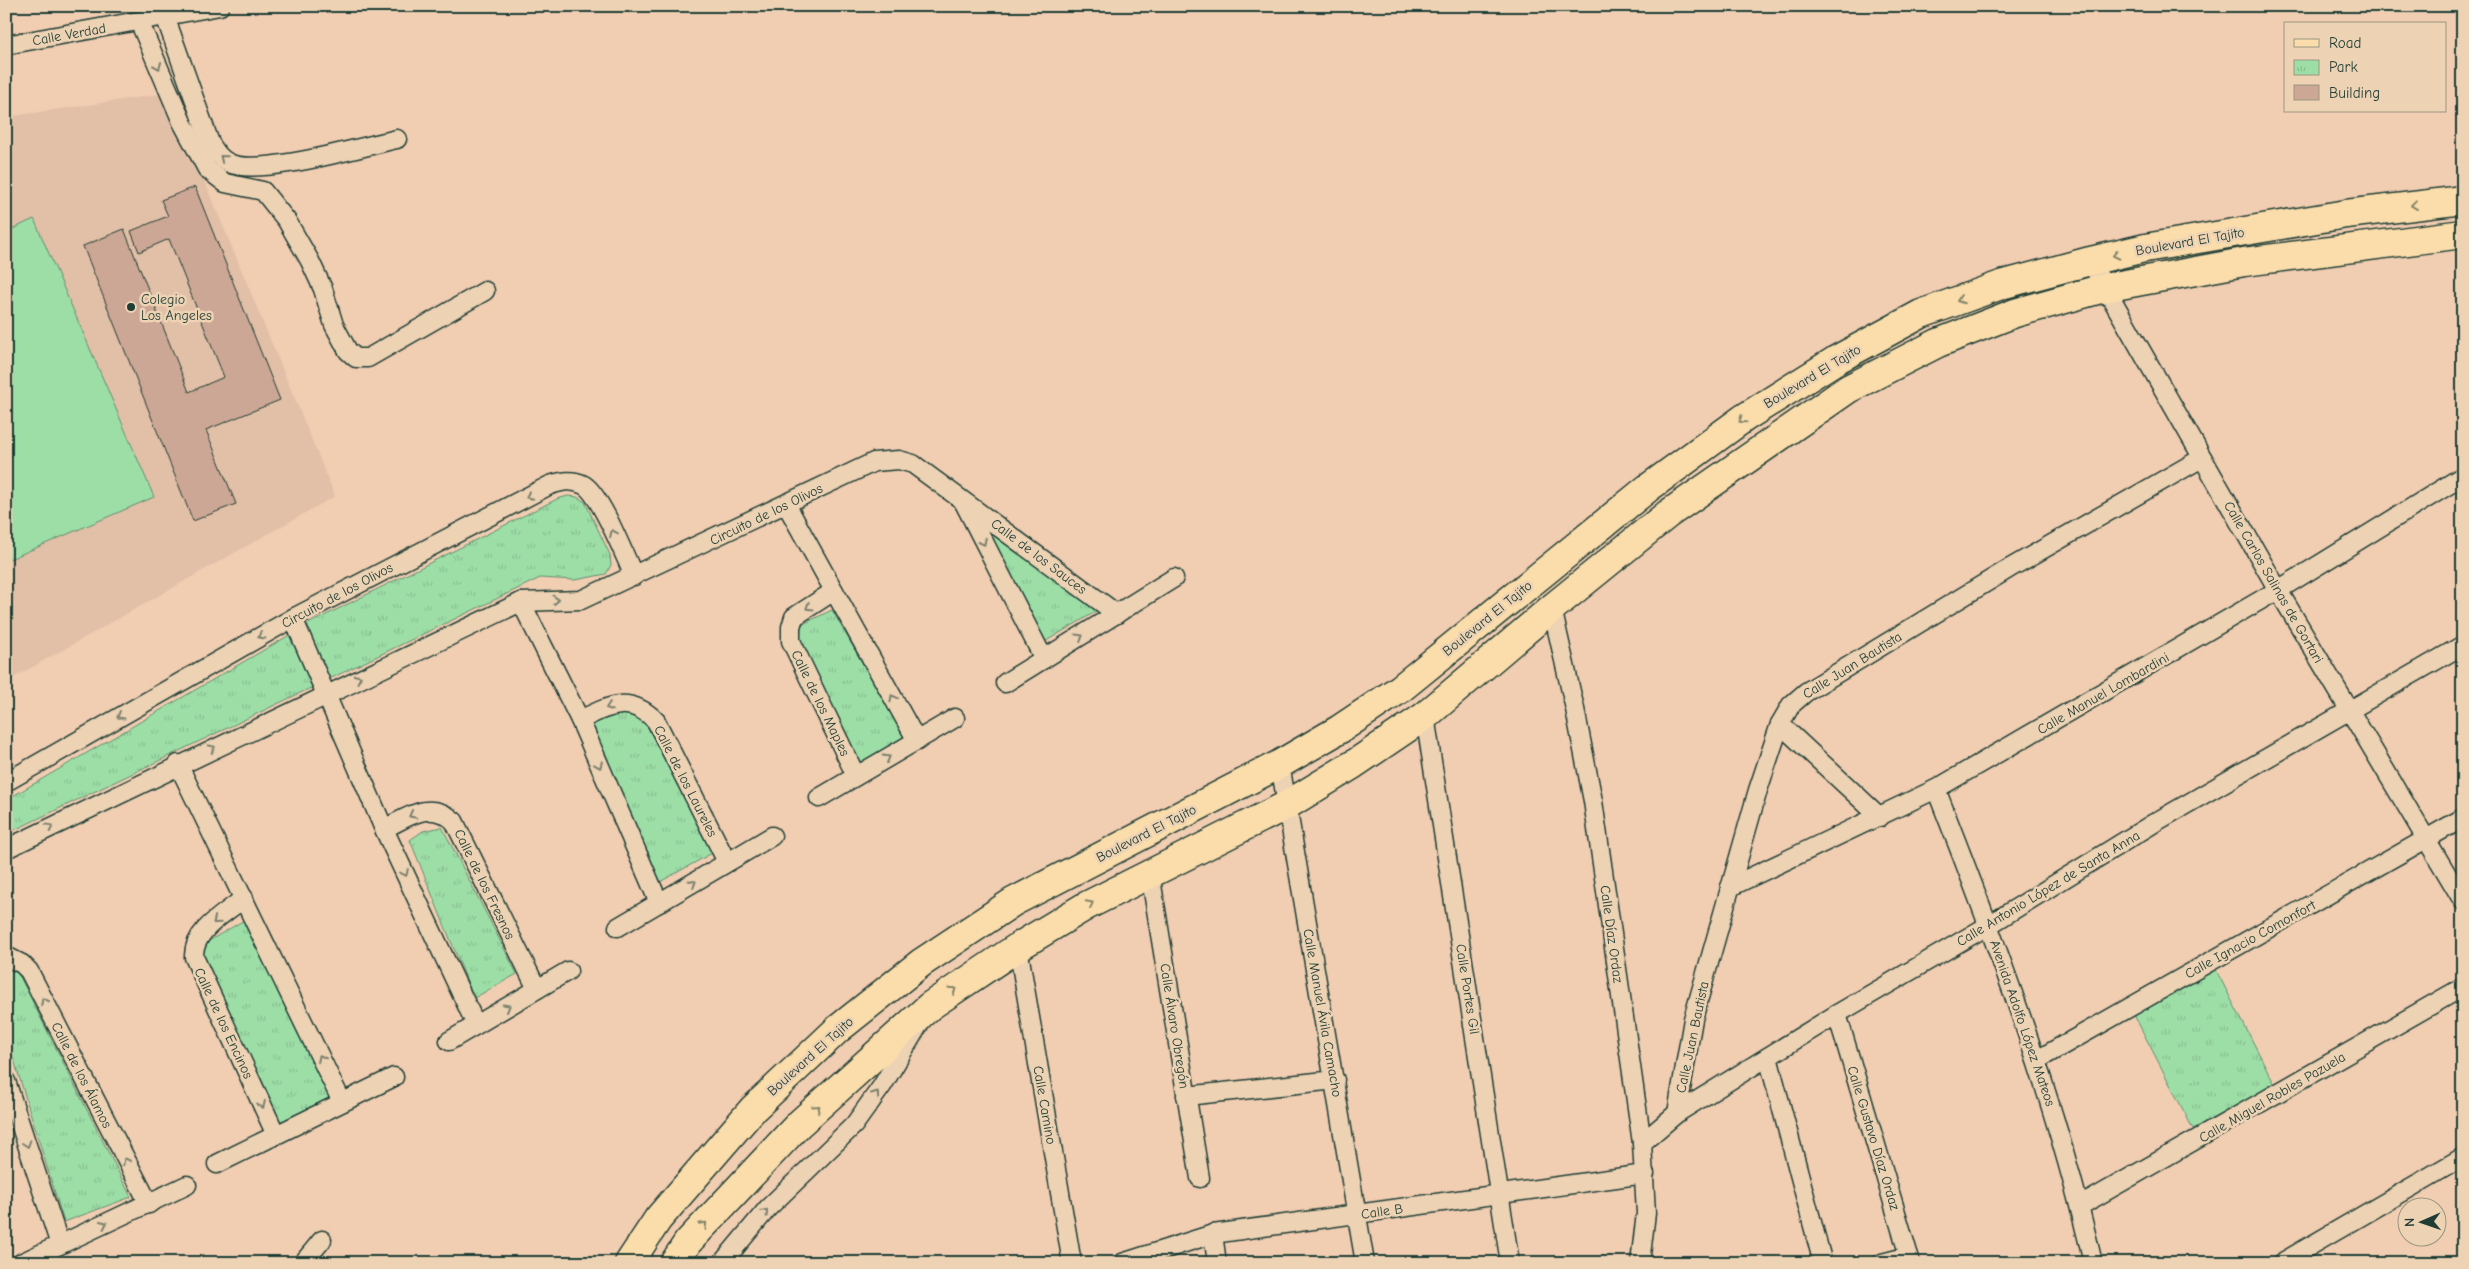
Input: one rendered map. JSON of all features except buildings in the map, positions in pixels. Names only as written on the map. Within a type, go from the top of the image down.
[{"type":"main road","name":"Boulevard El Tajito","points":[[629,1263],[658,1219],[753,1109],[838,1029],[921,963],[1013,902],[1280,764],[1340,729],[1400,689],[1648,488],[1744,418],[1836,360],[1922,314],[2001,285],[2090,260],[2145,248],[2346,214],[2463,200]]},
{"type":"main road","points":[[674,1263],[688,1242],[800,1124],[930,1006],[1018,947],[1086,906],[1287,805],[1354,764],[1424,716],[1552,608],[1668,514],[1848,389],[1938,343],[2015,313],[2104,288],[2244,262],[2463,234]]},
{"type":"street","name":"Calle Verdad","points":[[6,45],[220,6]]},
{"type":"street","points":[[165,16],[214,149],[224,159],[235,165],[269,167],[397,139]]},
{"type":"street","points":[[139,21],[182,122],[206,169],[225,183],[263,191],[279,210],[303,248],[317,275],[334,325],[348,351],[356,358],[368,358],[486,291]]},
{"type":"street","points":[[263,191],[269,167]]},
{"type":"street","name":"Calle Carlos Salinas de Gortari","points":[[2090,260],[2104,288],[2278,590],[2463,901]]},
{"type":"street","name":"Calle Juan Bautista","points":[[1677,1113],[1693,1019],[1758,790],[1780,724],[1791,705],[1806,692],[2010,568],[2202,458]]},
{"type":"street","name":"Calle de los Sauces","points":[[899,460],[913,464],[1117,614]]},
{"type":"street","name":"Circuito de los Olivos","points":[[6,849],[326,693],[521,602],[581,600],[874,462],[899,460]]},
{"type":"street","name":"Calle Manuel Lombardini","points":[[1730,887],[1936,789],[2278,590],[2463,476]]},
{"type":"street","name":"Circuito de los Olivos","points":[[6,782],[293,618],[550,485],[563,481],[575,482],[585,486],[596,496],[634,576]]},
{"type":"street","name":"Calle de los Sauces","points":[[961,498],[1044,659]]},
{"type":"street","points":[[786,504],[917,741]]},
{"type":"street","points":[[1005,683],[1174,578]]},
{"type":"street","name":"Calle de los Maples","points":[[834,591],[794,617],[791,627],[792,641],[856,776]]},
{"type":"street","points":[[521,602],[580,720],[658,903]]},
{"type":"street","name":"Calle Díaz Ordaz","points":[[1552,608],[1575,709],[1593,801],[1642,1144],[1646,1213],[1640,1263]]},
{"type":"street","points":[[293,618],[384,829],[476,1025]]},
{"type":"street","name":"Calle Antonio López de Santa Anna","points":[[1642,1144],[1677,1113],[1837,1014],[1989,925],[2154,823],[2463,645]]},
{"type":"street","name":"Calle de los Laureles","points":[[580,720],[611,705],[620,704],[639,708],[656,721],[727,862]]},
{"type":"street","name":"Calle Portes Gil","points":[[1424,716],[1510,1263]]},
{"type":"street","points":[[819,798],[955,718]]},
{"type":"street","points":[[1780,724],[1880,817]]},
{"type":"street","points":[[178,764],[342,1102]]},
{"type":"street","name":"Calle Manuel Ávila Camacho","points":[[1280,764],[1358,1214],[1364,1263]]},
{"type":"street","name":"Avenida Adolfo López Mateos","points":[[1936,789],[1989,925],[2037,1060],[2080,1206],[2093,1263]]},
{"type":"street","name":"Calle de los Fresnos","points":[[384,829],[421,810],[436,810],[454,821],[537,990]]},
{"type":"street","name":"Calle Ignacio Comonfort","points":[[2037,1060],[2463,818]]},
{"type":"street","points":[[618,927],[772,836]]},
{"type":"street","name":"Calle Álvaro Obregón","points":[[1150,873],[1200,1178]]},
{"type":"street","name":"Calle de los Encinos","points":[[244,898],[200,935],[194,948],[194,957],[276,1135]]},
{"type":"street","name":"Calle Camino","points":[[1018,947],[1072,1263]]},
{"type":"street","name":"Calle de los Álamos","points":[[6,956],[22,964],[29,971],[148,1204]]},
{"type":"street","points":[[449,1041],[568,971]]},
{"type":"street","name":"Calle Miguel Robles Pazuela","points":[[2080,1206],[2463,987]]},
{"type":"street","points":[[722,1263],[768,1208],[854,1125],[882,1086],[930,1006]]},
{"type":"street","name":"Calle Gustavo Díaz Ordaz","points":[[1837,1014],[1910,1259]]},
{"type":"street","points":[[1768,1056],[1821,1256]]},
{"type":"street","points":[[217,1164],[394,1077]]},
{"type":"street","points":[[1186,1096],[1335,1080]]},
{"type":"street","points":[[6,1081],[60,1245]]},
{"type":"street","points":[[2280,1263],[2463,1157]]},
{"type":"street","name":"Calle B","points":[[1122,1263],[1214,1234],[1645,1174]]},
{"type":"street","points":[[20,1263],[187,1185]]},
{"type":"street","points":[[1214,1234],[1217,1263]]},
{"type":"street","points":[[303,1263],[322,1240]]},
{"type":"street","points":[[1882,1263],[1910,1259]]},
{"type":"shaded area","name":"Colegio Los Angeles","points":[[168,93],[335,496],[6,682],[6,117]]},
{"type":"green space","points":[[34,219],[154,497],[10,559],[6,550],[6,232]]},
{"type":"green space","points":[[568,496],[577,497],[585,502],[610,555],[611,565],[606,574],[575,580],[540,578],[6,834],[6,800],[312,622],[557,499]]},
{"type":"green space","points":[[978,520],[1102,608],[1041,644]]},
{"type":"green space","points":[[832,610],[906,739],[860,767],[800,641],[801,625]]},
{"type":"green space","points":[[615,709],[635,715],[645,722],[714,852],[658,883],[587,722]]},
{"type":"green space","points":[[442,827],[517,974],[474,998],[410,840],[423,831]]},
{"type":"green space","points":[[246,919],[337,1095],[278,1123],[202,962],[202,945]]},
{"type":"green space","points":[[2215,968],[2275,1085],[2193,1129],[2132,1011]]},
{"type":"green space","points":[[16,969],[131,1197],[64,1222],[6,1034],[6,972]]},
{"type":"place","name":"Colegio Los Angeles","points":[[131,307]]}]
